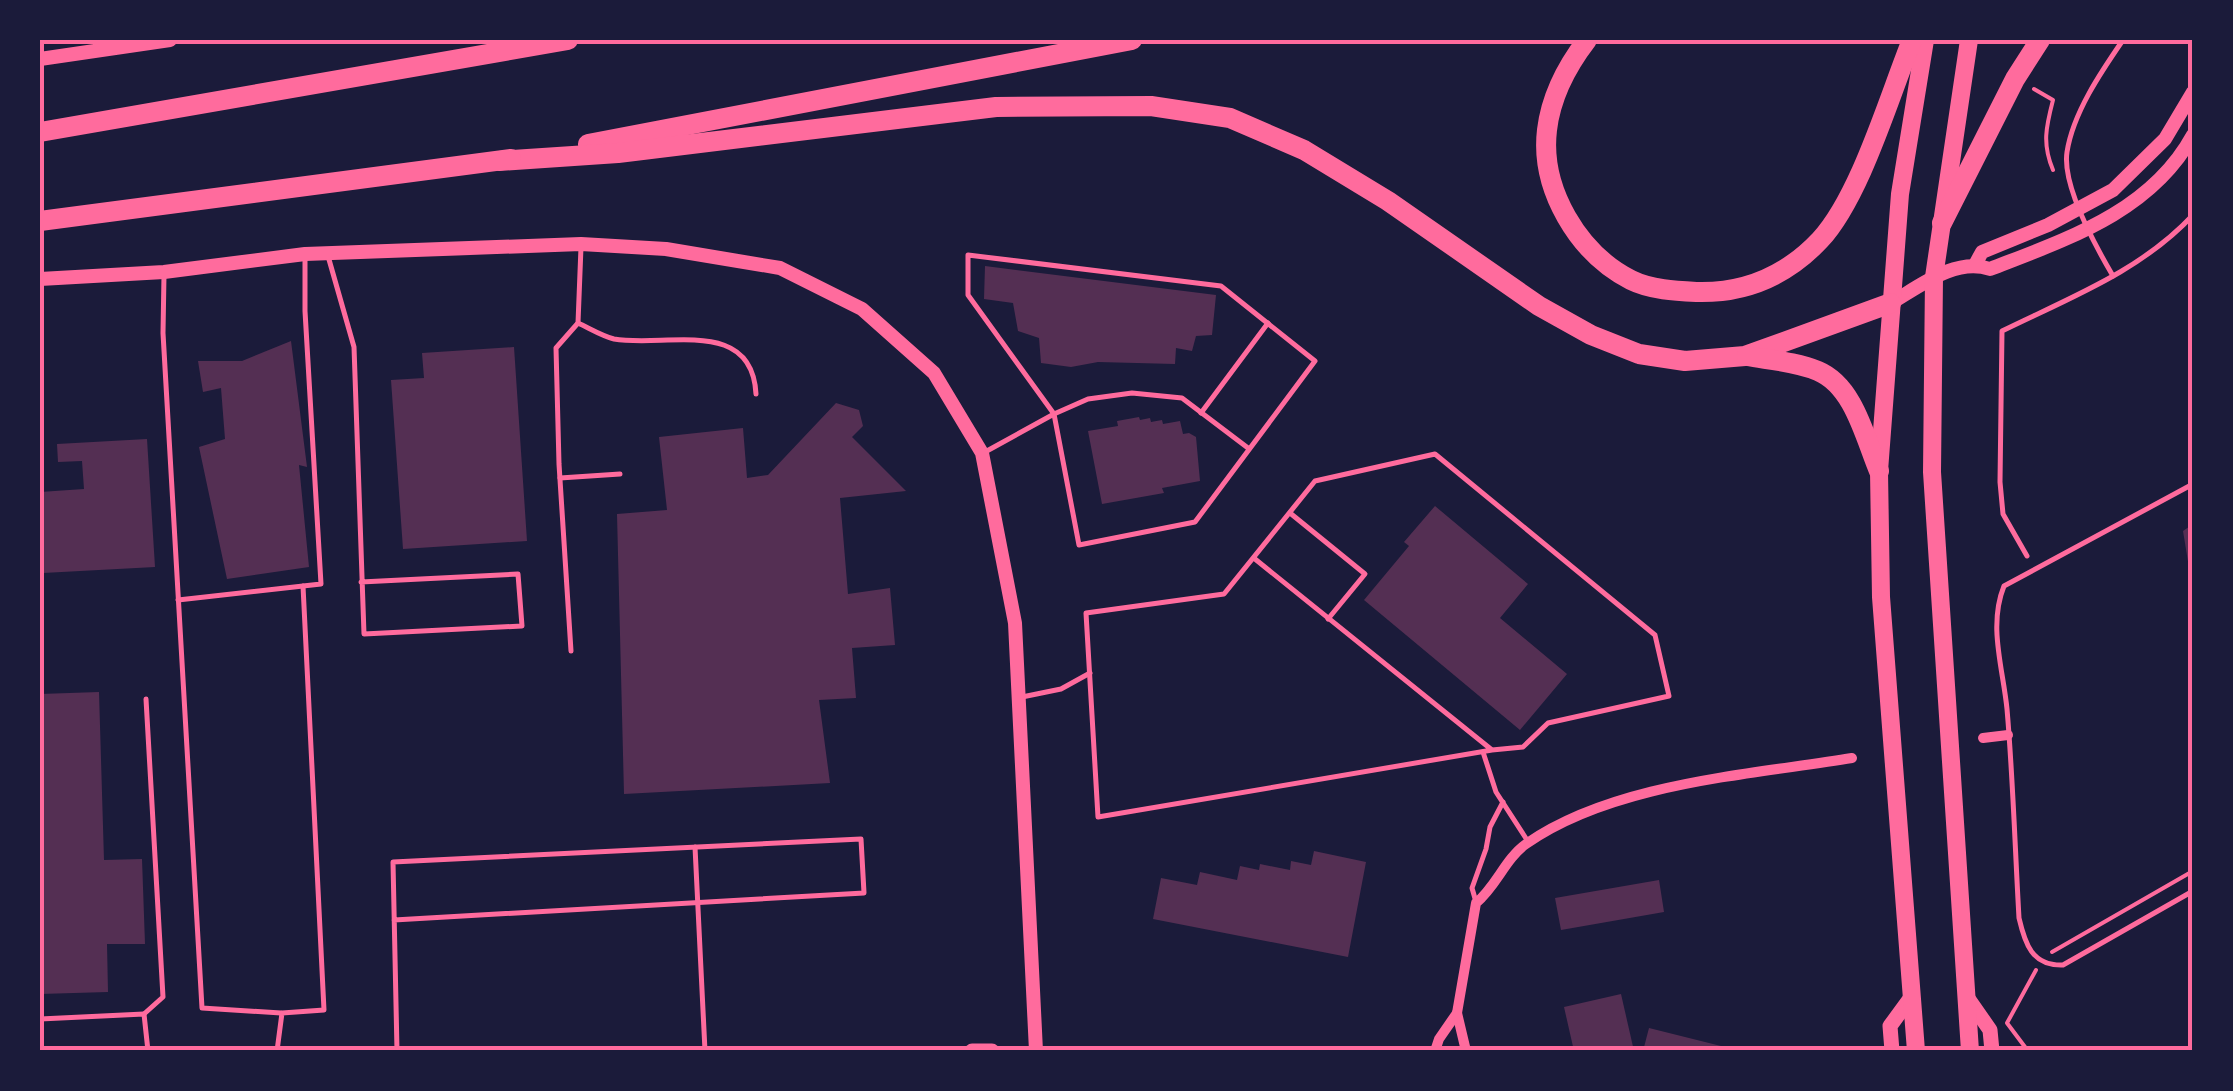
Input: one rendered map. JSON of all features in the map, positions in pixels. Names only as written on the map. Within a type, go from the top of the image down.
[{"type":"highway","points":[[40,132],[568,40]]},
{"type":"highway","points":[[40,221],[499,161],[1132,40]]},
{"type":"highway","points":[[1586,40],[1569,64],[1547,130],[1547,160],[1561,208],[1608,267],[1635,282],[1678,292],[1716,292],[1754,287],[1820,240],[1849,197],[1912,40]]},
{"type":"highway","points":[[1942,222],[2014,79],[2040,40]]},
{"type":"highway","points":[[499,161],[618,153],[996,107],[1151,106],[1230,118],[1304,150],[1388,201],[1539,306],[1592,335],[1639,354],[1685,361],[1745,356],[1891,303]]},
{"type":"highway","points":[[1745,356],[1820,372],[1840,386],[1879,471]]},
{"type":"main road","points":[[1916,1051],[1881,597],[1879,471],[1900,194],[1925,40]]},
{"type":"main road","points":[[1969,40],[1934,277],[1935,524],[1970,1051]]},
{"type":"main road","points":[[1892,1051],[1890,1026],[1912,996]]},
{"type":"main road","points":[[1966,996],[1990,1030],[1992,1051]]},
{"type":"main road","points":[[972,1051],[992,1051]]},
{"type":"street","points":[[40,59],[121,44],[170,40]]},
{"type":"street","points":[[1976,264],[1982,252],[2048,226],[2113,190],[2165,139],[2193,92]]},
{"type":"street","points":[[1891,303],[1934,277],[1976,264],[1990,268],[2084,232],[2159,182],[2193,135]]},
{"type":"street","points":[[40,279],[164,272],[305,254],[582,244],[666,249],[780,268],[862,310],[934,374],[982,454],[1014,623],[1036,1051]]},
{"type":"street","points":[[1983,738],[2008,735]]},
{"type":"street","points":[[1466,1051],[1457,1013],[1476,902],[1486,895],[1521,848],[1568,818],[1648,792],[1852,758]]},
{"type":"street","points":[[1435,1051],[1457,1013]]},
{"type":"lane","points":[[2113,276],[2069,180],[2066,154],[2085,102],[2123,40]]},
{"type":"lane","points":[[2027,556],[2003,514],[2002,331],[2113,276],[2169,242],[2193,216]]},
{"type":"lane","points":[[571,652],[556,348],[578,323],[582,244]]},
{"type":"lane","points":[[178,600],[322,584],[305,254]]},
{"type":"lane","points":[[328,254],[354,347],[360,582],[364,634],[522,626],[518,574],[360,582]]},
{"type":"lane","points":[[968,255],[1221,286],[1269,322],[1315,360],[1195,522],[1079,545],[1054,414],[968,295],[968,255]]},
{"type":"lane","points":[[164,272],[163,333],[202,1008],[282,1013],[324,1010],[303,586]]},
{"type":"lane","points":[[1202,413],[1269,322]]},
{"type":"lane","points":[[578,323],[613,339],[702,340],[727,347],[745,356],[755,372],[756,394]]},
{"type":"lane","points":[[982,454],[1088,399],[1132,392],[1182,398],[1249,449]]},
{"type":"lane","points":[[1435,454],[1655,636],[1669,696],[1548,723],[1523,747],[1098,817],[1086,613],[1224,594],[1254,560],[1314,481],[1435,454]]},
{"type":"lane","points":[[560,478],[620,474]]},
{"type":"lane","points":[[2193,484],[2004,586],[1997,604],[1996,631],[2008,735],[2019,918],[2027,950],[2042,962],[2063,966],[2193,891]]},
{"type":"lane","points":[[1290,513],[1365,574],[1328,619]]},
{"type":"lane","points":[[1254,560],[1492,750]]},
{"type":"lane","points":[[1019,697],[1048,693],[1090,673]]},
{"type":"lane","points":[[40,1020],[144,1014],[164,997],[146,699]]},
{"type":"lane","points":[[1482,752],[1502,802],[1529,842]]},
{"type":"lane","points":[[1476,902],[1472,888],[1490,827],[1502,802]]},
{"type":"lane","points":[[394,920],[864,893],[862,839],[392,862],[397,1051]]},
{"type":"lane","points":[[696,847],[705,1051]]},
{"type":"lane","points":[[277,1051],[282,1013]]},
{"type":"lane","points":[[144,1014],[148,1051]]},
{"type":"path","points":[[2025,84],[2053,100],[2044,134]]},
{"type":"building","points":[[985,266],[1216,295],[1212,335],[1196,336],[1192,351],[1176,348],[1175,364],[1098,362],[1071,367],[1041,363],[1039,338],[1018,331],[1013,303],[984,299]]},
{"type":"building","points":[[291,341],[307,467],[299,465],[309,567],[227,579],[199,447],[225,439],[221,388],[203,392],[198,361],[242,361]]},
{"type":"building","points":[[514,347],[527,541],[403,549],[391,380],[424,378],[422,353]]},
{"type":"building","points":[[836,403],[859,410],[863,426],[852,437],[906,491],[840,498],[848,594],[890,588],[895,645],[852,648],[856,698],[819,700],[830,783],[624,794],[617,514],[667,510],[659,437],[743,428],[747,478],[768,475]]},
{"type":"building","points":[[1150,418],[1151,422],[1162,420],[1163,424],[1180,421],[1183,434],[1196,437],[1200,481],[1162,488],[1164,493],[1102,504],[1088,431],[1118,426],[1117,421]]},
{"type":"building","points":[[147,439],[155,567],[43,573],[40,492],[84,489],[82,461],[58,462],[57,444]]},
{"type":"building","points":[[1435,506],[1528,584],[1500,618],[1567,674],[1520,730],[1364,600],[1409,546],[1404,542]]},
{"type":"building","points":[[2193,524],[2193,592],[2183,531]]},
{"type":"building","points":[[99,692],[104,860],[142,859],[145,944],[107,944],[108,992],[40,994],[40,694]]},
{"type":"building","points":[[1314,851],[1366,862],[1348,957],[1153,919],[1161,878],[1197,885],[1200,872],[1237,880],[1240,866],[1259,870],[1260,864],[1290,870],[1291,861],[1311,865]]},
{"type":"building","points":[[1659,880],[1664,912],[1561,930],[1555,898]]},
{"type":"building","points":[[1621,994],[1634,1051],[1574,1051],[1564,1007]]},
{"type":"building","points":[[1649,1028],[1737,1050],[1737,1051],[1643,1051]]}]
